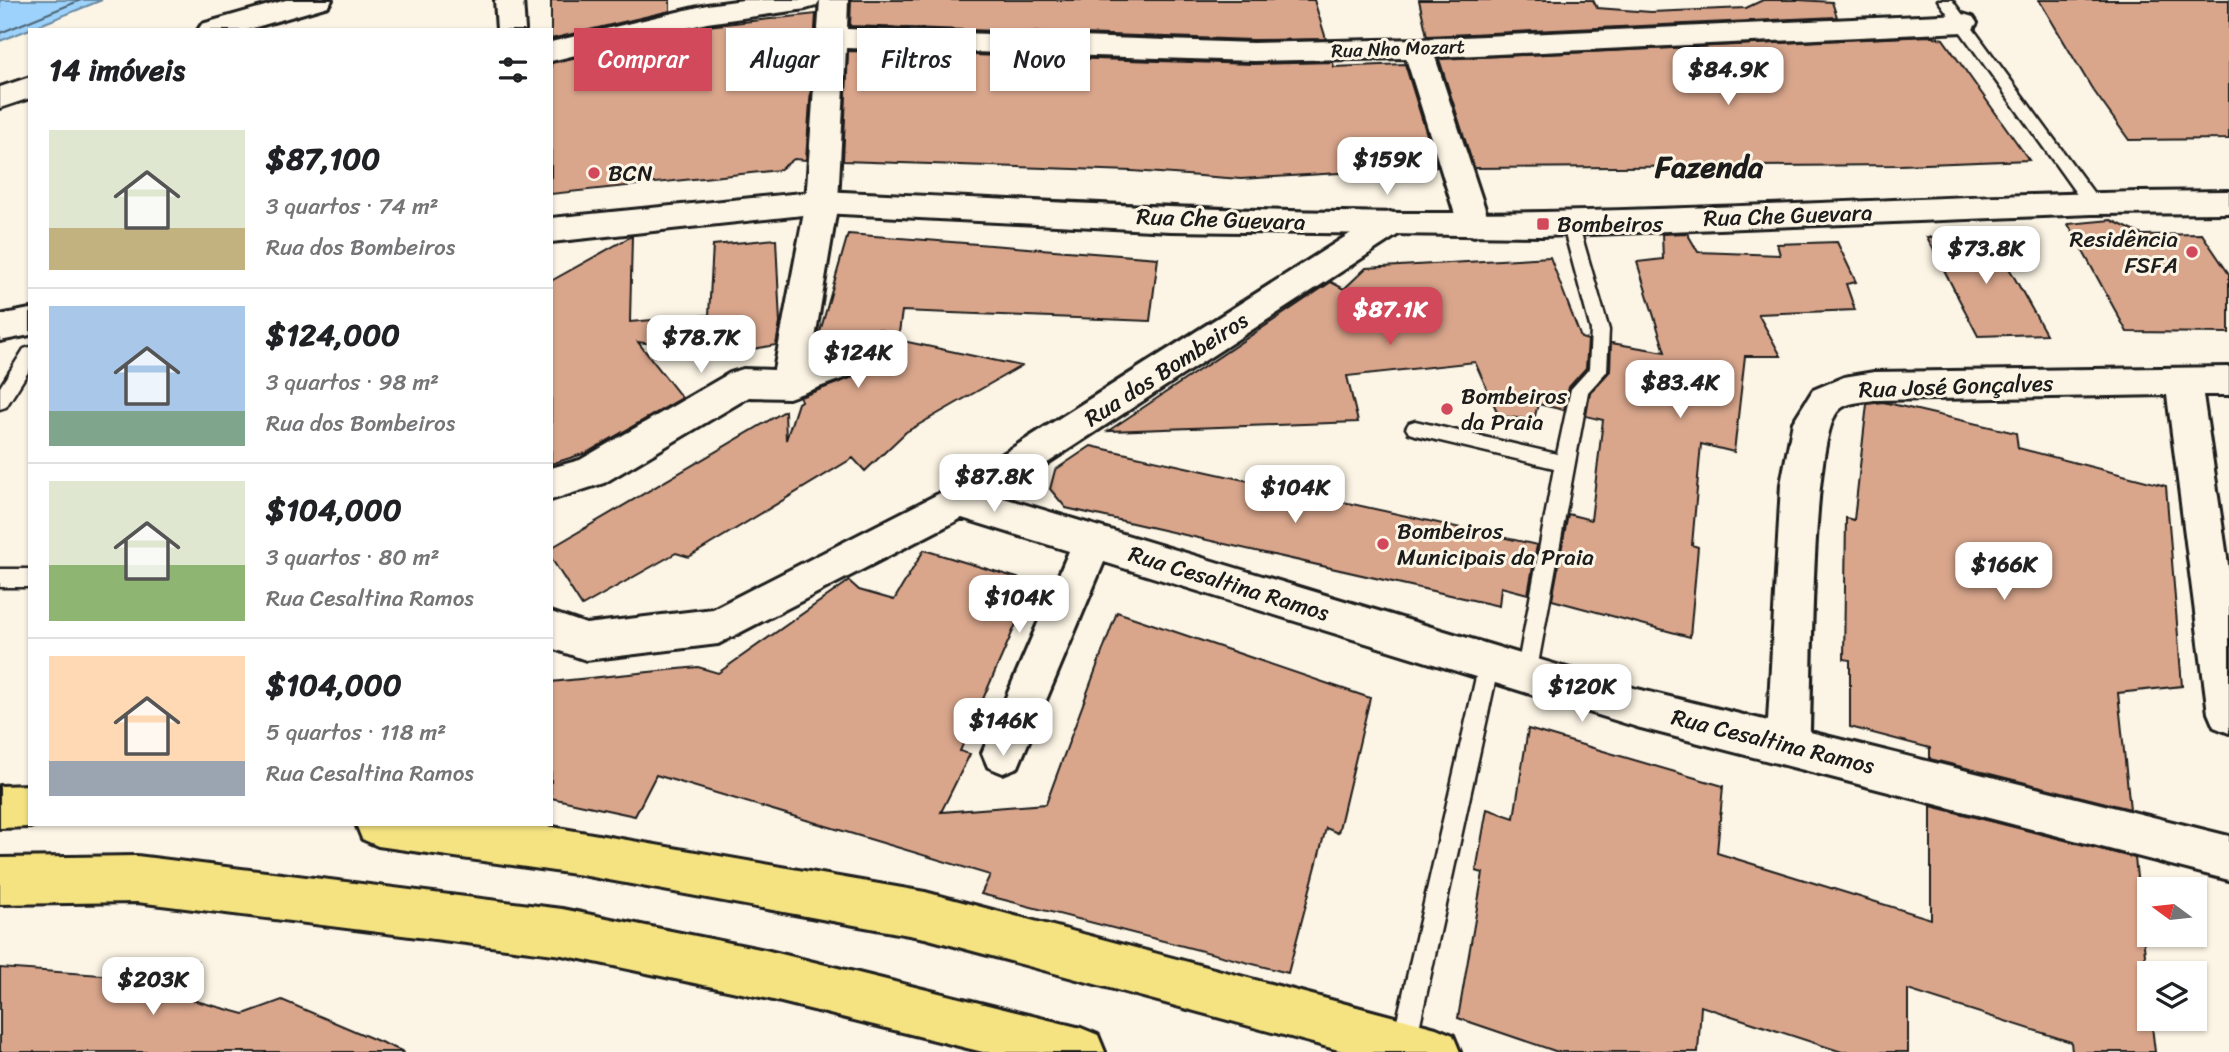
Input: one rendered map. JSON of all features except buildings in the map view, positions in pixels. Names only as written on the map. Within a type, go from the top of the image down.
[{"type":"main road","points":[[0,807],[28,806]]},
{"type":"main road","points":[[392,826],[582,853],[925,915],[1420,1047]]},
{"type":"main road","points":[[0,881],[136,879],[562,932],[765,974],[1081,1052]]},
{"type":"street","points":[[219,28],[318,0]]},
{"type":"street","points":[[509,0],[512,28]]},
{"type":"street","points":[[553,52],[708,15],[806,0]]},
{"type":"street","points":[[833,28],[834,0]]},
{"type":"street","name":"Rua Nho Mozart","points":[[843,38],[1253,52],[1418,48],[1964,23]]},
{"type":"street","points":[[1418,48],[1474,224]]},
{"type":"street","points":[[0,98],[28,89]]},
{"type":"street","points":[[789,384],[822,202],[829,91]]},
{"type":"street","name":"Rua Che Guevara","points":[[553,230],[822,202],[1170,219],[1390,224],[1570,223],[2092,204],[2226,207]]},
{"type":"street","name":"Rua dos Bombeiros","points":[[553,630],[586,642],[718,625],[959,501],[1390,224]]},
{"type":"street","points":[[0,328],[28,323]]},
{"type":"street","points":[[553,483],[591,472],[743,383],[789,384],[879,351]]},
{"type":"street","name":"Rua José Gonçalves","points":[[1788,744],[1800,484],[1811,422],[1826,400],[1844,391],[1874,387],[2101,380],[2229,381]]},
{"type":"street","points":[[2183,381],[2229,713]]},
{"type":"street","name":"Rua Cesaltina Ramos","points":[[959,501],[1637,708],[1788,744],[2229,858]]},
{"type":"street","points":[[1003,753],[1093,541]]},
{"type":"lane","points":[[1945,0],[2092,204]]},
{"type":"lane","points":[[1420,1047],[1507,669],[1564,463],[1580,389],[1598,370],[1600,330],[1570,223]]},
{"type":"lane","points":[[0,402],[28,357]]},
{"type":"lane","points":[[1415,428],[1564,463]]},
{"type":"lane","points":[[0,578],[28,578]]},
{"type":"water","points":[[0,0],[102,0],[28,28],[0,41]]},
{"type":"place","name":"BCN","points":[[594,173]]},
{"type":"place","name":"Bombeiros","points":[[1543,224]]},
{"type":"place","name":"Residência FSFA","points":[[2192,252]]},
{"type":"place","name":"Bombeiros da Praia","points":[[1447,409]]},
{"type":"place","name":"Bombeiros Municipais da Praia","points":[[1383,544]]},
{"type":"district","name":"Fazenda","points":[[1709,167]]}]
